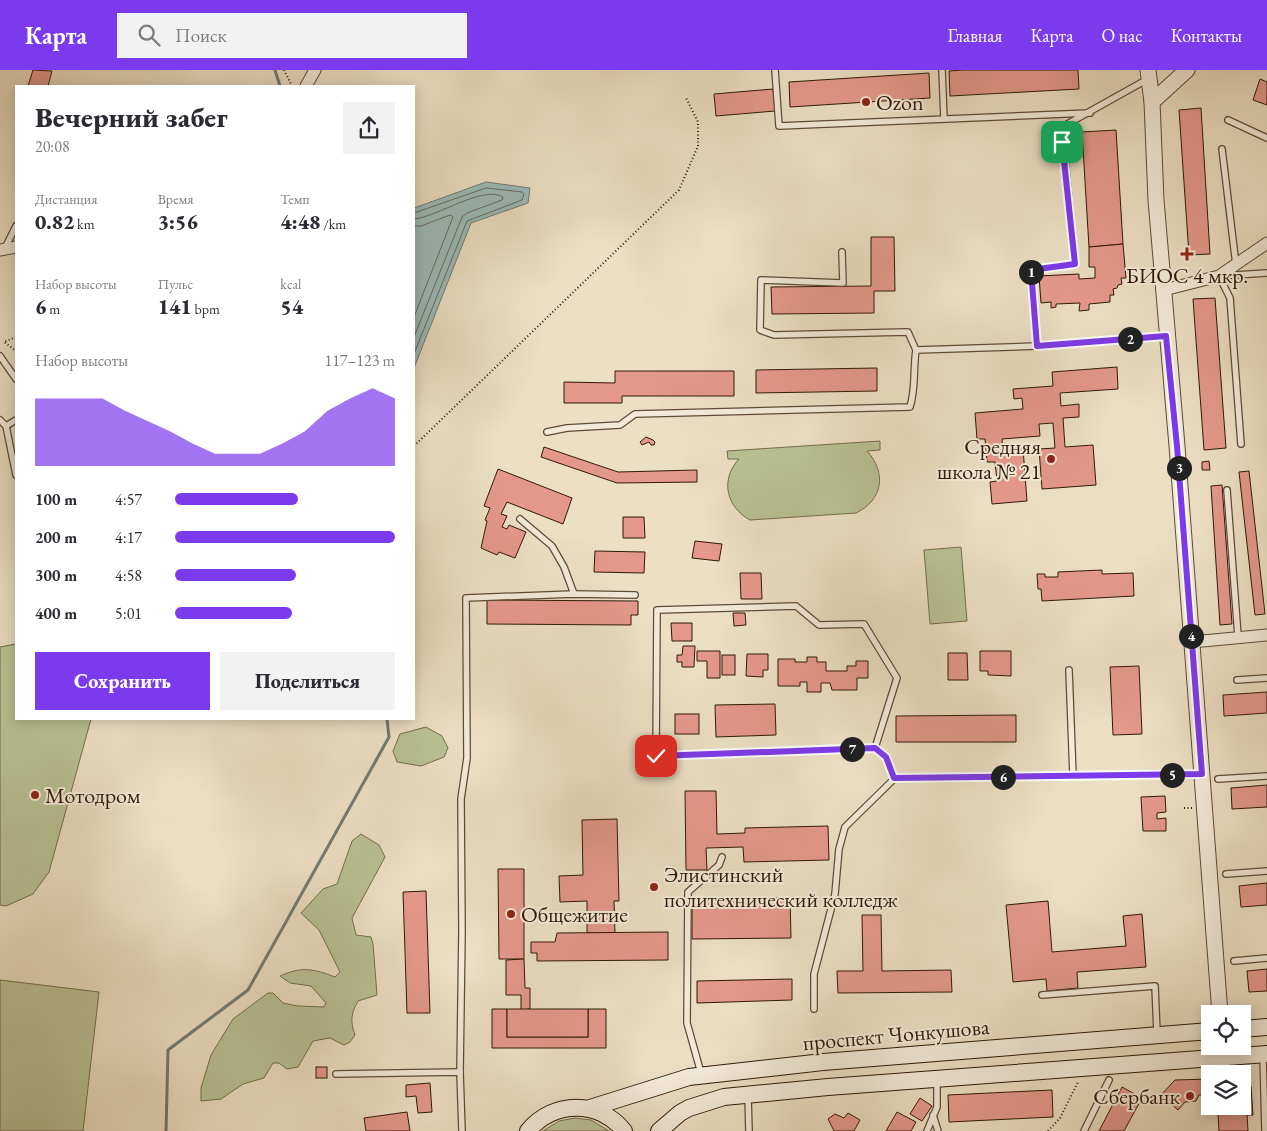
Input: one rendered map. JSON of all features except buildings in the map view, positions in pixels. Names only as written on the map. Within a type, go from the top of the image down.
[{"type":"main road","points":[[1251,1029],[1267,1028]]},
{"type":"main road","name":"проспект Чонкушова","points":[[590,1108],[689,1077],[823,1062],[1201,1033]]},
{"type":"main road","points":[[1046,1044],[1048,1071]]},
{"type":"main road","name":"проспект Чонкушова","points":[[1251,1053],[1265,1054]]},
{"type":"main road","name":"проспект Чонкушова","points":[[659,1131],[680,1112],[695,1105],[724,1097],[1048,1071],[1201,1054]]},
{"type":"main road","points":[[528,1131],[542,1118],[556,1110],[573,1107],[590,1108],[605,1114],[624,1131]]},
{"type":"street","points":[[307,85],[315,70]]},
{"type":"street","points":[[1152,102],[1187,70]]},
{"type":"street","points":[[1149,74],[1166,336],[1177,446],[1219,1005]]},
{"type":"street","points":[[1164,290],[1219,276],[1267,244]]},
{"type":"street","points":[[2,250],[15,247]]},
{"type":"street","points":[[1192,642],[1267,634]]},
{"type":"lane","points":[[775,70],[780,126],[1090,112]]},
{"type":"lane","points":[[942,70],[944,119]]},
{"type":"lane","points":[[1037,346],[1031,270],[1075,264],[1062,127],[1090,112],[1149,74]]},
{"type":"lane","points":[[1228,120],[1267,138]]},
{"type":"lane","points":[[1222,148],[1236,265]]},
{"type":"lane","points":[[2,250],[15,228]]},
{"type":"lane","points":[[547,432],[567,428],[620,425],[635,414],[910,407],[914,393],[916,350],[908,332],[774,335],[760,330],[761,280],[843,283],[842,252]]},
{"type":"lane","points":[[1241,444],[1230,298],[1219,276],[1267,273]]},
{"type":"lane","points":[[916,350],[1037,346],[1166,336]]},
{"type":"lane","points":[[0,356],[15,378]]},
{"type":"lane","points":[[0,420],[6,426],[15,470]]},
{"type":"lane","points":[[6,426],[15,421]]},
{"type":"lane","points":[[1227,490],[1238,636]]},
{"type":"lane","points":[[520,519],[552,546],[564,567],[574,594]]},
{"type":"lane","points":[[462,1131],[460,1072],[461,799],[467,758],[466,598],[574,594],[634,595]]},
{"type":"lane","points":[[875,748],[897,678],[864,624],[818,625],[796,606],[657,610],[656,756],[875,748],[886,757],[894,778]]},
{"type":"lane","points":[[1069,670],[1073,776]]},
{"type":"lane","points":[[1237,680],[1267,678]]},
{"type":"lane","points":[[814,1008],[814,974],[835,894],[839,849],[845,828],[894,778],[1202,774]]},
{"type":"lane","points":[[1218,779],[1267,776]]},
{"type":"lane","points":[[702,1076],[687,1023],[688,892],[719,866],[722,857]]},
{"type":"lane","points":[[1226,874],[1267,871]]},
{"type":"lane","points":[[1234,960],[1267,958]]},
{"type":"lane","points":[[1042,995],[1155,986],[1157,1036]]},
{"type":"lane","points":[[1265,1054],[1265,1131]]},
{"type":"lane","points":[[336,1074],[460,1072]]},
{"type":"lane","points":[[927,1131],[937,1107],[937,1079]]},
{"type":"lane","points":[[1084,1131],[1109,1080]]},
{"type":"lane","points":[[748,1094],[749,1131]]},
{"type":"lane","points":[[934,1115],[938,1131]]},
{"type":"path","points":[[284,70],[292,85]]},
{"type":"path","points":[[415,445],[679,190],[698,146],[698,122],[686,98]]},
{"type":"path","points":[[15,338],[4,342],[15,350]]},
{"type":"path","points":[[1048,1131],[1060,1118],[1078,1082]]},
{"type":"green space","points":[[880,441],[880,450],[867,451],[878,468],[879,485],[877,493],[865,508],[856,513],[750,520],[735,508],[728,492],[729,475],[739,459],[728,459],[727,451]]},
{"type":"green space","points":[[961,547],[967,621],[930,624],[924,550]]},
{"type":"green space","name":"Мотодром","points":[[15,644],[15,720],[91,720],[49,872],[33,894],[6,906],[0,905],[0,647]]},
{"type":"green space","points":[[426,727],[442,736],[448,748],[444,757],[421,766],[397,762],[393,751],[400,734]]},
{"type":"green space","points":[[361,834],[379,845],[385,857],[352,918],[356,935],[371,937],[377,995],[358,1001],[352,1017],[355,1035],[350,1042],[344,1045],[330,1038],[313,1041],[298,1067],[287,1069],[279,1063],[273,1063],[264,1078],[243,1084],[221,1099],[201,1101],[201,1088],[211,1055],[233,1019],[268,993],[273,993],[283,1003],[298,1006],[324,1007],[326,1003],[311,986],[290,983],[280,976],[295,971],[308,970],[335,977],[340,972],[319,930],[301,913],[323,889],[337,884],[352,841]]},
{"type":"green space","points":[[0,980],[99,992],[83,1131],[0,1131]]},
{"type":"green space","points":[[575,1118],[591,1120],[609,1131],[543,1131],[559,1121]]},
{"type":"water","points":[[486,182],[530,188],[528,203],[471,223],[415,365],[415,208]]},
{"type":"waterway","points":[[275,70],[280,85]]},
{"type":"waterway","points":[[166,1131],[168,1050],[248,990],[389,737],[387,720]]},
{"type":"place","name":"Ozon","points":[[866,102]]},
{"type":"place","name":"БИОС 4 мкр.","points":[[1187,254]]},
{"type":"place","name":"Средняя школа № 21","points":[[1051,459]]},
{"type":"place","name":"Мотодром","points":[[35,795]]},
{"type":"place","name":"Элистинский политехнический колледж","points":[[654,887]]},
{"type":"place","name":"Общежитие","points":[[511,914]]},
{"type":"place","name":"Сбербанк","points":[[1190,1096]]},
{"type":"route","points":[[656,756],[875,748],[886,757],[894,778],[1202,774],[1177,446],[1166,336],[1037,346],[1031,270],[1075,264],[1062,142]]}]
